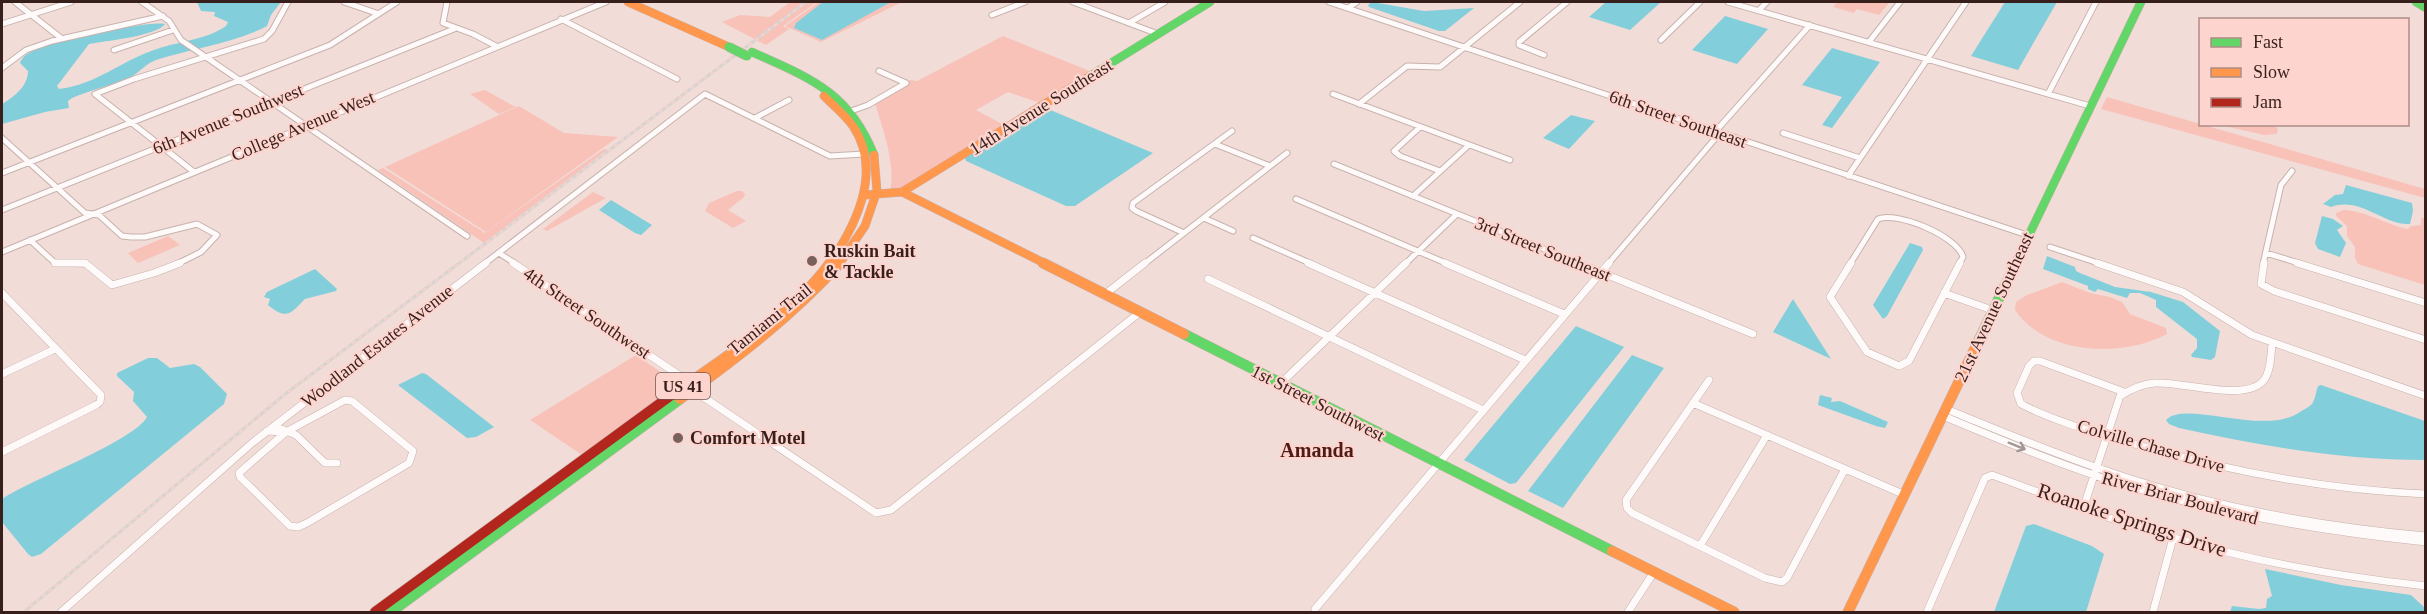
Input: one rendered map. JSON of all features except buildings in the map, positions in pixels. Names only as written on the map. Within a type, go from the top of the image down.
[{"type":"main road","name":"Tamiami Trail","points":[[628,2],[731,45]]},
{"type":"main road","name":"Tamiami Trail","points":[[375,612],[773,330],[839,267],[856,243],[868,218],[870,195],[877,171],[873,150],[864,129],[851,111],[815,82],[641,2]]},
{"type":"main road","name":"14th Avenue Southeast","points":[[870,195],[902,192],[1210,2]]},
{"type":"main road","name":"21st Avenue Southeast","points":[[1848,612],[1945,413],[2027,235],[2141,2]]},
{"type":"main road","points":[[2416,2],[2426,8]]},
{"type":"main road","name":"Tamiami Trail","points":[[750,54],[828,99],[850,122],[860,139],[870,195]]},
{"type":"main road","name":"1st Street Southwest","points":[[902,192],[1734,612]]},
{"type":"main road","name":"Tamiami Trail","points":[[391,612],[526,507]]},
{"type":"street","points":[[15,2],[61,38]]},
{"type":"street","points":[[2,24],[71,2]]},
{"type":"street","points":[[142,2],[164,16],[181,40],[467,236]]},
{"type":"street","points":[[194,172],[95,94],[134,79],[264,39],[272,31],[288,2]]},
{"type":"street","points":[[344,2],[379,14]]},
{"type":"street","points":[[2,173],[330,45],[397,2]]},
{"type":"street","points":[[447,2],[443,23],[454,29],[473,34],[496,46]]},
{"type":"street","name":"College Avenue West","points":[[2,252],[606,2]]},
{"type":"street","points":[[992,15],[1025,2]]},
{"type":"street","points":[[1072,2],[1158,34]]},
{"type":"street","points":[[1086,6],[1094,2]]},
{"type":"street","points":[[1129,23],[1165,2]]},
{"type":"street","name":"6th Street Southeast","points":[[1329,2],[2027,235]]},
{"type":"street","points":[[1348,8],[1357,2]]},
{"type":"street","points":[[1359,104],[1407,66],[1435,68],[1520,2]]},
{"type":"street","points":[[1544,55],[1522,48],[1519,42],[1566,2]]},
{"type":"street","points":[[1661,40],[1700,2]]},
{"type":"street","points":[[1728,2],[2090,106]]},
{"type":"street","points":[[1758,10],[1767,2]]},
{"type":"street","points":[[1869,42],[1900,2]]},
{"type":"street","points":[[1848,176],[1966,2]]},
{"type":"street","points":[[2048,94],[2096,2]]},
{"type":"street","points":[[2,68],[26,50],[61,38],[164,16]]},
{"type":"street","points":[[561,19],[677,79]]},
{"type":"street","points":[[1315,609],[1809,25]]},
{"type":"street","name":"6th Avenue Southwest","points":[[2,210],[454,29]]},
{"type":"street","points":[[114,50],[173,30]]},
{"type":"street","points":[[851,111],[868,105],[906,83],[879,71]]},
{"type":"street","name":"Woodland Estates Avenue","points":[[61,612],[267,431],[705,94],[755,118]]},
{"type":"street","points":[[1333,94],[1510,160]]},
{"type":"street","points":[[755,118],[789,100]]},
{"type":"street","points":[[755,118],[830,156],[864,154]]},
{"type":"street","points":[[1420,127],[1395,151],[1400,156],[1440,171]]},
{"type":"street","points":[[1184,233],[1136,211],[1132,208],[1133,203],[1232,131]]},
{"type":"street","points":[[1783,133],[1860,158]]},
{"type":"street","points":[[2,138],[89,215],[99,215],[122,236],[145,237],[197,224],[217,235],[215,242],[201,252],[135,281],[112,285],[85,263],[55,263],[30,240]]},
{"type":"street","points":[[1215,144],[1270,166]]},
{"type":"street","points":[[1413,196],[1469,145]]},
{"type":"street","points":[[1104,295],[1287,153]]},
{"type":"street","name":"3rd Street Southeast","points":[[1334,164],[1753,334]]},
{"type":"street","points":[[2292,171],[2281,185],[2260,280],[2265,287],[2426,340]]},
{"type":"street","points":[[1296,199],[1564,314]]},
{"type":"street","points":[[1280,384],[1456,214]]},
{"type":"street","points":[[1885,216],[1947,237],[1960,246],[1963,257],[1944,293],[1909,361],[1899,366],[1867,352],[1830,297],[1878,219],[1885,216]]},
{"type":"street","points":[[1204,218],[1233,231]]},
{"type":"street","points":[[1253,238],[1525,360]]},
{"type":"street","points":[[2050,247],[2183,292],[2212,308],[2238,328],[2272,343],[2426,396]]},
{"type":"street","name":"4th Street Southwest","points":[[499,253],[876,513],[891,510],[1139,312]]},
{"type":"street","points":[[2266,253],[2426,303]]},
{"type":"street","points":[[1208,279],[1483,410]]},
{"type":"street","points":[[2,293],[101,395],[100,402],[2,452]]},
{"type":"street","points":[[1944,293],[1992,310]]},
{"type":"street","points":[[2083,509],[2120,396],[2124,392],[2136,384],[2163,382],[2219,390],[2256,386],[2264,380],[2271,360],[2272,343]]},
{"type":"street","points":[[2,374],[55,349]]},
{"type":"street","name":"Colville Chase Drive","points":[[2124,392],[2040,361],[2034,361],[2029,366],[2017,393],[2018,400],[2026,407],[2107,436],[2180,457],[2258,474],[2355,490],[2426,494]]},
{"type":"street","points":[[1709,380],[1626,500],[1627,508],[1632,513],[1765,578],[1782,582],[1787,578],[1845,469]]},
{"type":"street","points":[[345,400],[352,401],[413,452],[413,455],[409,463],[307,524],[290,526],[240,477],[239,473],[285,432],[345,400]]},
{"type":"street","points":[[1693,403],[1905,495]]},
{"type":"street","name":"River Briar Boulevard","points":[[1945,413],[2096,471],[2245,517],[2340,533],[2426,542]]},
{"type":"street","points":[[274,426],[285,432]]},
{"type":"street","points":[[267,431],[296,435],[325,463],[337,463]]},
{"type":"street","points":[[1700,546],[1767,435]]},
{"type":"street","name":"River Briar Boulevard","points":[[2096,471],[2265,513],[2333,526],[2426,536]]},
{"type":"street","name":"Roanoke Springs Drive","points":[[1927,612],[1985,478],[1992,475],[2083,509],[2174,538],[2267,561],[2369,580],[2426,586]]},
{"type":"street","points":[[2153,612],[2174,538]]},
{"type":"street","points":[[1628,612],[1654,572]]},
{"type":"shaded area","points":[[790,2],[817,2],[783,26],[789,29],[766,45],[722,22],[740,15],[770,17]]},
{"type":"shaded area","points":[[819,2],[902,2],[821,42],[785,26]]},
{"type":"shaded area","points":[[1837,2],[1889,3],[1879,15],[1857,9],[1854,13],[1833,7]]},
{"type":"shaded area","points":[[1003,36],[1092,72],[1040,103],[1008,92],[976,110],[1006,126],[903,187],[890,192],[890,159],[875,103],[909,84],[906,82],[917,81]]},
{"type":"shaded area","points":[[485,90],[516,107],[499,114],[470,94]]},
{"type":"shaded area","points":[[2107,97],[2199,124],[2199,126],[2207,126],[2425,189],[2425,198],[2101,109]]},
{"type":"shaded area","points":[[519,106],[564,133],[618,137],[486,232],[385,167]]},
{"type":"shaded area","points":[[2224,126],[2275,126],[2278,129],[2277,134],[2264,135]]},
{"type":"shaded area","points":[[604,149],[607,150],[484,243],[378,170],[383,168],[485,233]]},
{"type":"shaded area","points":[[742,191],[745,194],[744,197],[728,210],[746,221],[733,228],[705,211],[709,203]]},
{"type":"shaded area","points":[[593,192],[606,198],[547,231],[543,229]]},
{"type":"shaded area","points":[[2343,210],[2359,212],[2408,229],[2411,226],[2421,225],[2421,218],[2425,218],[2425,285],[2358,264],[2355,258],[2355,247],[2347,236],[2347,226],[2336,216],[2336,213]]},
{"type":"shaded area","points":[[168,236],[180,245],[138,263],[128,253]]},
{"type":"shaded area","points":[[2062,282],[2122,302],[2130,314],[2166,328],[2167,334],[2129,347],[2107,349],[2065,344],[2045,336],[2028,325],[2015,310],[2016,302],[2027,295]]},
{"type":"shaded area","points":[[636,355],[681,383],[582,455],[530,420]]},
{"type":"water","points":[[197,2],[281,2],[271,15],[267,26],[254,32],[226,42],[156,60],[129,78],[72,98],[68,101],[69,108],[2,124],[2,104],[26,82],[28,71],[20,63],[29,53],[59,42],[100,33],[140,25],[165,24],[142,35],[89,44],[57,86],[59,89],[72,87],[144,54],[201,37],[226,26],[228,22],[214,16],[215,12],[201,11]]},
{"type":"water","points":[[823,2],[891,2],[822,40],[794,28],[796,23]]},
{"type":"water","points":[[1372,2],[1424,11],[1474,8],[1445,31],[1439,31],[1369,7],[1368,5]]},
{"type":"water","points":[[1606,2],[1661,2],[1630,30],[1589,17]]},
{"type":"water","points":[[2005,2],[2057,2],[2018,70],[1971,56]]},
{"type":"water","points":[[1725,16],[1768,29],[1737,64],[1692,50]]},
{"type":"water","points":[[1832,48],[1880,62],[1832,128],[1822,125],[1842,97],[1802,85]]},
{"type":"water","points":[[1044,109],[1153,153],[1075,206],[1066,206],[966,161],[965,158]]},
{"type":"water","points":[[1571,115],[1595,121],[1569,149],[1543,138]]},
{"type":"water","points":[[2346,185],[2412,203],[2410,224],[2391,221],[2352,205],[2331,207],[2323,204],[2335,195],[2343,194]]},
{"type":"water","points":[[611,200],[652,225],[641,235],[635,233],[599,210]]},
{"type":"water","points":[[2322,216],[2333,219],[2343,226],[2337,230],[2346,243],[2340,257],[2318,249],[2315,243]]},
{"type":"water","points":[[1910,243],[1922,247],[1923,250],[1887,316],[1883,319],[1873,305]]},
{"type":"water","points":[[2047,256],[2115,287],[2151,292],[2183,302],[2220,331],[2215,357],[2211,360],[2192,357],[2191,355],[2197,348],[2197,339],[2156,307],[2156,300],[2140,293],[2130,293],[2127,298],[2098,289],[2095,292],[2088,289],[2088,286],[2043,269]]},
{"type":"water","points":[[315,269],[337,289],[336,291],[305,299],[292,311],[284,314],[268,305],[270,299],[264,297],[267,292]]},
{"type":"water","points":[[1793,299],[1831,359],[1773,332]]},
{"type":"water","points":[[1576,326],[1624,347],[1516,483],[1510,484],[1464,460]]},
{"type":"water","points":[[1632,355],[1664,368],[1563,508],[1528,491]]},
{"type":"water","points":[[148,358],[157,358],[170,368],[194,364],[200,367],[227,394],[224,404],[41,554],[32,557],[2,522],[2,499],[103,448],[138,427],[147,417],[133,401],[134,392],[117,376],[117,373]]},
{"type":"water","points":[[422,373],[494,427],[476,437],[467,438],[398,385]]},
{"type":"water","points":[[2321,385],[2425,421],[2425,460],[2363,458],[2271,446],[2179,428],[2169,424],[2166,420],[2176,415],[2190,413],[2247,420],[2285,419],[2312,404],[2318,386]]},
{"type":"water","points":[[1820,395],[1832,398],[1831,402],[1840,401],[1888,422],[1885,428],[1876,426],[1818,405]]},
{"type":"water","points":[[2034,524],[2092,546],[2104,554],[2086,612],[1994,612],[2026,526]]},
{"type":"water","points":[[2265,569],[2341,585],[2411,595],[2424,607],[2425,612],[2230,612],[2232,606],[2266,608],[2267,599],[2272,596]]},
{"type":"railway","points":[[24,612],[284,395],[806,2]]},
{"type":"traffic: fast","points":[[1090,76],[1210,2]]},
{"type":"traffic: fast","points":[[1978,342],[2141,2]]},
{"type":"traffic: fast","points":[[2416,2],[2426,8]]},
{"type":"traffic: fast","points":[[729,47],[747,56]]},
{"type":"traffic: fast","points":[[752,52],[809,79],[841,101],[855,116],[866,134],[874,155]]},
{"type":"traffic: fast","points":[[1184,334],[1612,551]]},
{"type":"traffic: fast","points":[[391,612],[680,399]]},
{"type":"traffic: slow","points":[[628,2],[729,47]]},
{"type":"traffic: slow","points":[[865,195],[902,192],[1090,76]]},
{"type":"traffic: slow","points":[[677,391],[735,350],[797,299],[824,271],[846,240],[861,208],[866,174],[865,162],[861,143],[853,126],[824,96]]},
{"type":"traffic: slow","points":[[680,399],[741,355],[776,326],[811,295],[842,261],[865,226],[877,191],[874,155]]},
{"type":"traffic: slow","points":[[902,192],[1184,334]]},
{"type":"traffic: slow","points":[[1848,612],[1978,342]]},
{"type":"traffic: slow","points":[[1612,551],[1734,612]]},
{"type":"traffic: jam","points":[[375,612],[677,391]]},
{"type":"place","name":"Ruskin Bait & Tackle","points":[[812,261]]},
{"type":"place","name":"Comfort Motel","points":[[678,438]]},
{"type":"district","name":"Amanda","points":[[1317,450]]}]
